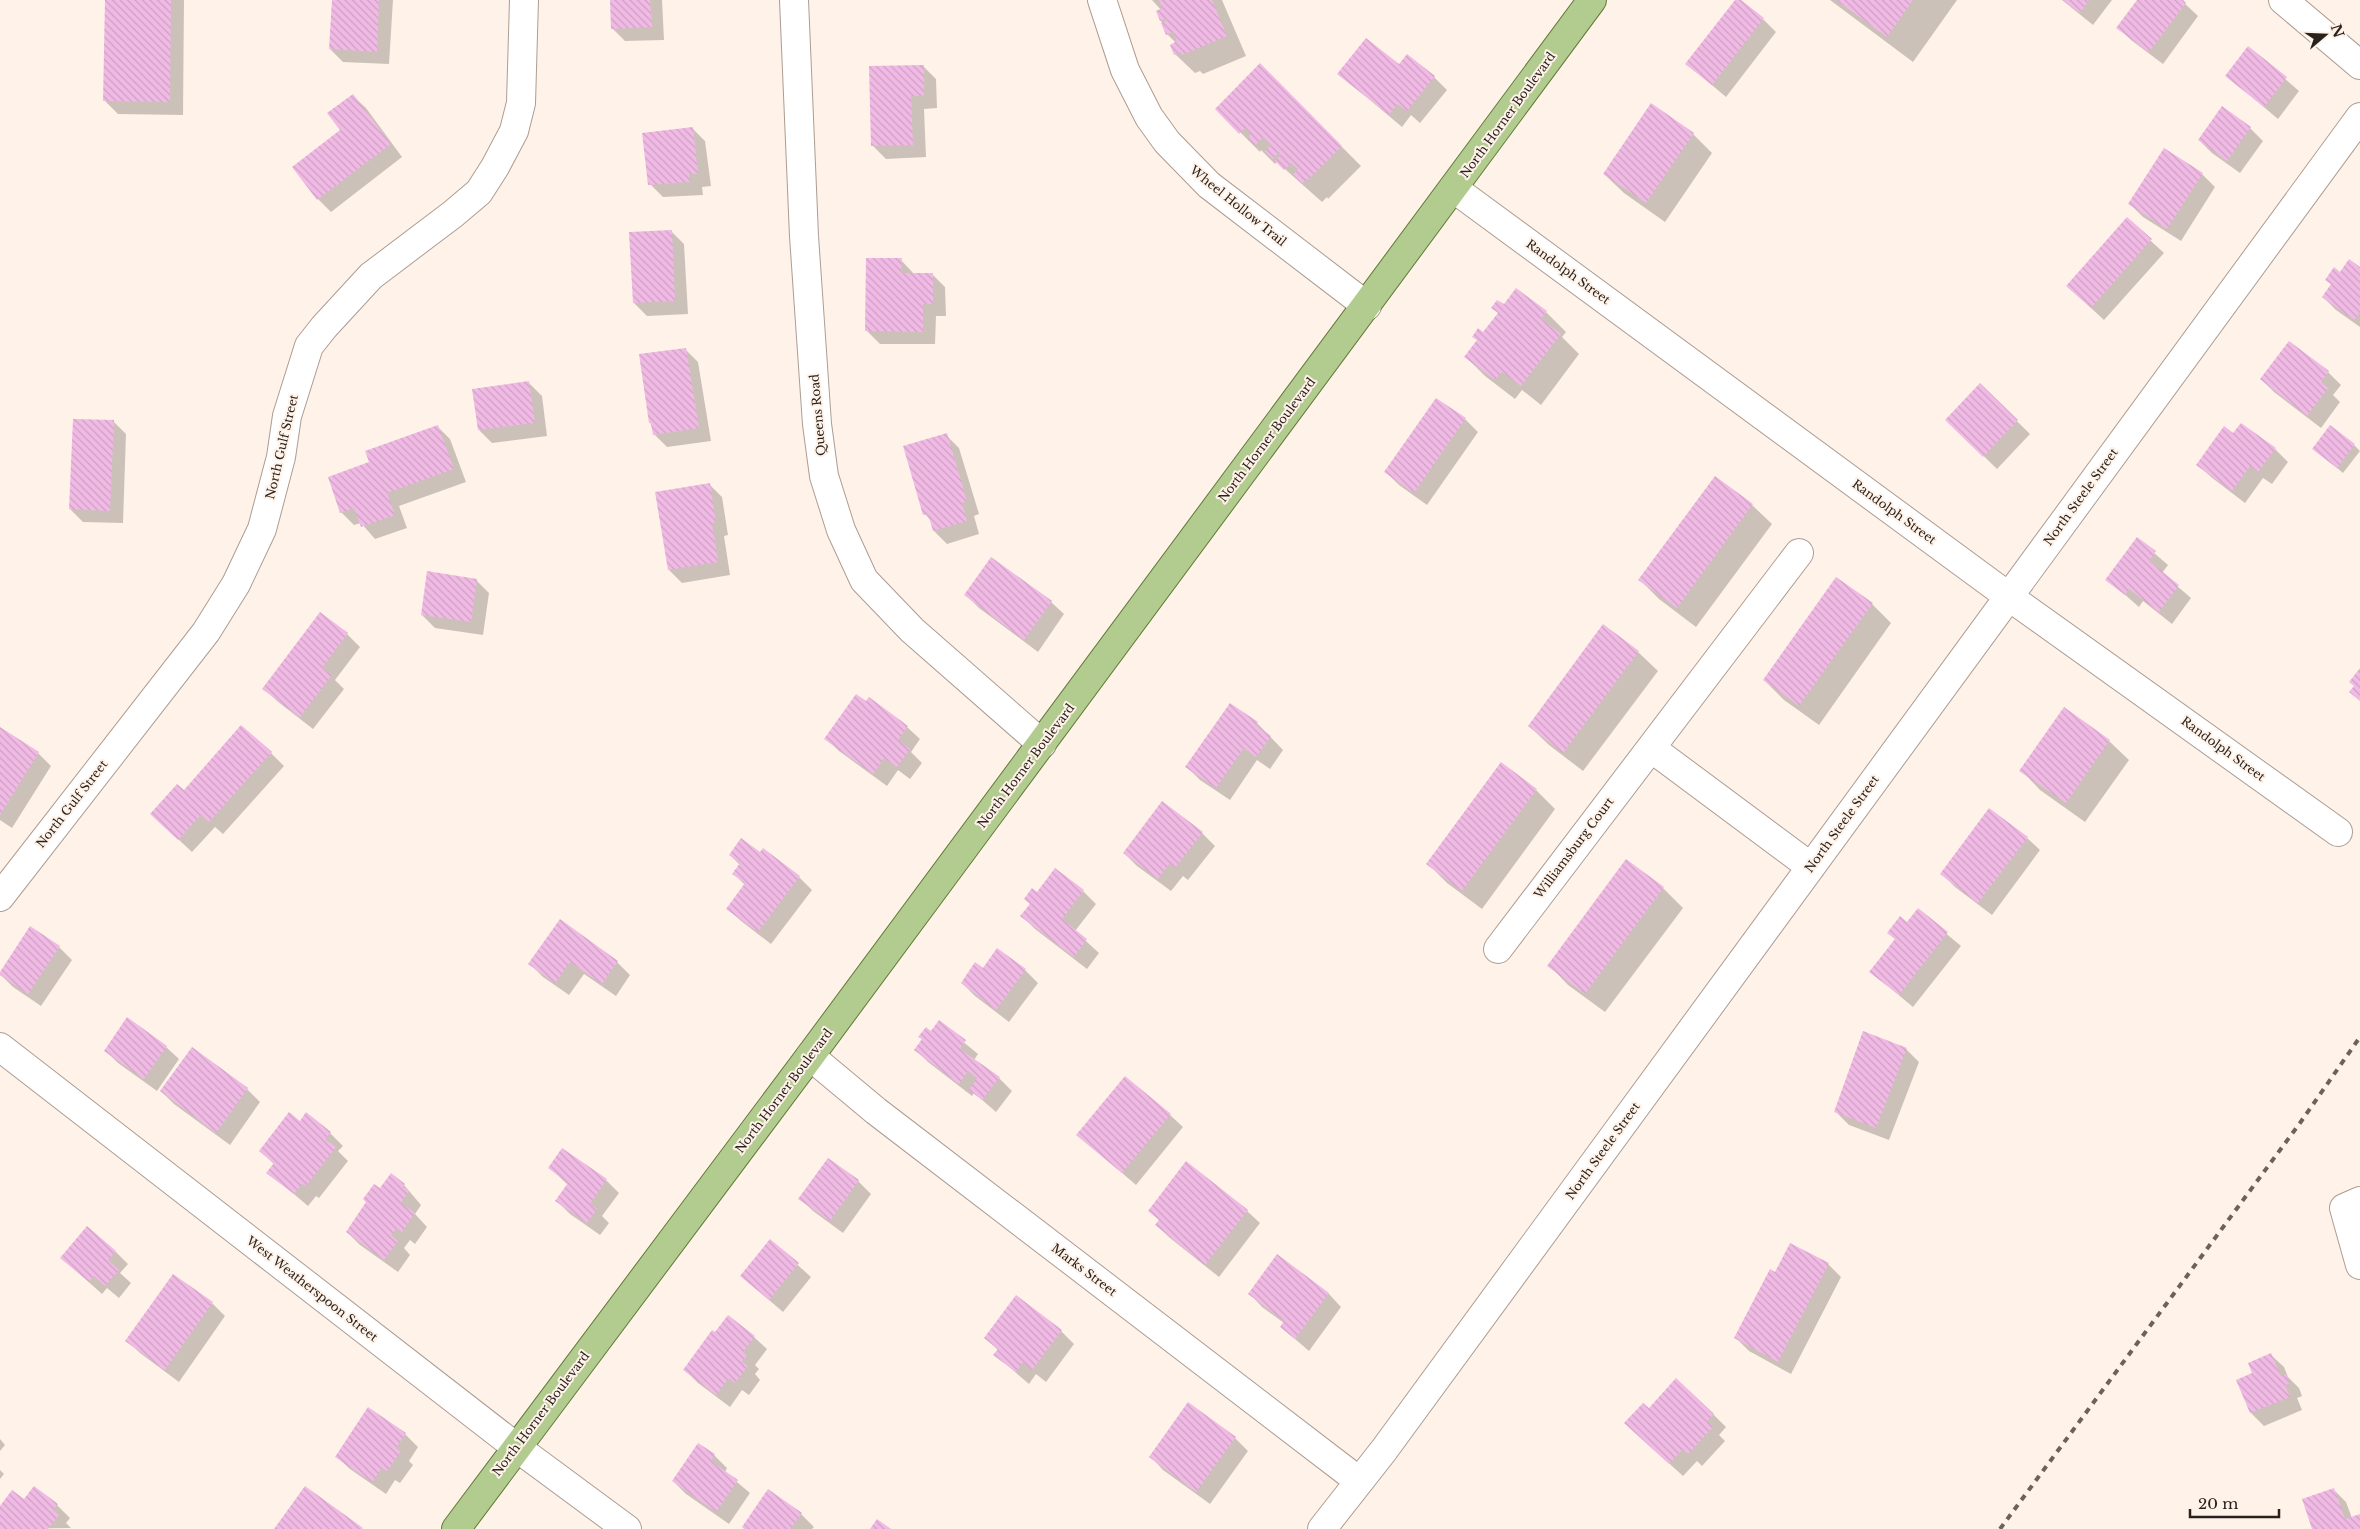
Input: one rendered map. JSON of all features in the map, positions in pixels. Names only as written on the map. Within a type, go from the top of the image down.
[{"type":"main road","name":"North Horner Boulevard","points":[[456,1529],[1042,744],[1592,0]]},
{"type":"street","name":"North Gulf Street","points":[[0,897],[206,632],[236,584],[262,529],[281,457],[287,416],[309,346],[371,276],[479,192],[495,167],[514,132],[521,103],[524,0]]},
{"type":"street","name":"Queens Road","points":[[794,0],[804,236],[817,424],[824,476],[840,530],[864,580],[912,630],[1042,744]]},
{"type":"street","name":"Wheel Hollow Trail","points":[[1102,0],[1125,70],[1149,118],[1167,142],[1209,185],[1367,306]]},
{"type":"street","points":[[2283,0],[2360,65]]},
{"type":"street","name":"North Steele Street","points":[[1322,1529],[2360,117]]},
{"type":"street","name":"Randolph Street","points":[[1453,188],[2008,596],[2338,832]]},
{"type":"street","name":"Williamsburg Court","points":[[1498,949],[1799,553]]},
{"type":"street","points":[[1651,748],[1810,867]]},
{"type":"street","name":"West Weatherspoon Street","points":[[0,1046],[516,1447],[627,1529]]},
{"type":"street","name":"Marks Street","points":[[810,1056],[876,1111],[1359,1481]]},
{"type":"street","points":[[2352,1204],[2360,1265]]},
{"type":"building","points":[[105,0],[171,0],[170,102],[103,101]]},
{"type":"building","points":[[332,0],[379,0],[377,52],[329,49]]},
{"type":"building","points":[[610,0],[650,0],[652,27],[611,29]]},
{"type":"building","points":[[1159,0],[1212,0],[1227,36],[1182,55],[1181,52],[1174,55],[1170,45],[1177,41],[1173,32],[1166,35],[1161,23],[1168,20],[1168,18],[1160,21],[1156,11],[1162,8]]},
{"type":"building","points":[[1735,0],[1741,0],[1764,18],[1712,85],[1685,64]]},
{"type":"building","points":[[1836,0],[1913,0],[1887,37]]},
{"type":"building","points":[[2063,0],[2089,0],[2080,13]]},
{"type":"building","points":[[2137,0],[2183,0],[2186,3],[2149,52],[2116,28]]},
{"type":"building","points":[[1366,38],[1399,64],[1407,54],[1435,76],[1407,111],[1397,104],[1389,115],[1337,74]]},
{"type":"building","points":[[2248,46],[2287,77],[2264,107],[2225,76]]},
{"type":"building","points":[[1260,63],[1342,146],[1302,184],[1293,175],[1298,169],[1291,163],[1284,170],[1275,161],[1281,155],[1279,152],[1273,159],[1265,151],[1271,145],[1263,137],[1255,146],[1248,138],[1251,134],[1245,128],[1239,134],[1215,109]]},
{"type":"building","points":[[924,65],[924,96],[911,96],[913,145],[871,146],[869,66]]},
{"type":"building","points":[[353,94],[391,144],[317,200],[292,167],[340,130],[327,113]]},
{"type":"building","points":[[1651,103],[1694,133],[1646,203],[1603,174]]},
{"type":"building","points":[[2222,106],[2251,127],[2227,161],[2198,140]]},
{"type":"building","points":[[693,127],[698,174],[689,174],[690,182],[648,185],[642,133]]},
{"type":"building","points":[[2164,148],[2203,173],[2167,229],[2128,204]]},
{"type":"building","points":[[2127,217],[2152,239],[2091,308],[2066,286]]},
{"type":"building","points":[[672,230],[675,301],[633,303],[629,232]]},
{"type":"building","points":[[866,258],[902,258],[901,273],[933,273],[933,304],[923,304],[923,332],[865,331]]},
{"type":"building","points":[[2349,259],[2360,267],[2360,312],[2354,320],[2322,297],[2331,284],[2325,280],[2334,267],[2340,272]]},
{"type":"building","points":[[1516,288],[1547,311],[1541,319],[1561,334],[1521,386],[1502,372],[1495,380],[1464,357],[1477,340],[1472,337],[1478,328],[1483,332],[1498,313],[1491,308],[1497,300],[1504,304]]},
{"type":"building","points":[[2289,341],[2329,371],[2321,382],[2328,388],[2307,416],[2260,379]]},
{"type":"building","points":[[686,348],[699,428],[653,435],[651,423],[649,423],[639,354]]},
{"type":"building","points":[[529,381],[535,423],[478,430],[472,389]]},
{"type":"building","points":[[1980,383],[2018,420],[1983,457],[1945,420]]},
{"type":"building","points":[[1436,398],[1466,418],[1414,493],[1384,472]]},
{"type":"building","points":[[73,419],[114,420],[110,511],[69,509]]},
{"type":"building","points":[[2241,423],[2276,448],[2258,472],[2250,466],[2232,491],[2196,465],[2224,426],[2233,433]]},
{"type":"building","points":[[438,425],[454,469],[387,493],[395,515],[361,527],[354,508],[340,513],[328,477],[369,462],[365,451]]},
{"type":"building","points":[[2330,425],[2355,444],[2337,468],[2312,449]]},
{"type":"building","points":[[947,433],[967,501],[962,503],[967,521],[933,531],[928,514],[923,515],[903,446]]},
{"type":"building","points":[[1715,476],[1753,504],[1677,608],[1638,580]]},
{"type":"building","points":[[710,483],[716,522],[712,523],[718,562],[668,570],[655,492]]},
{"type":"building","points":[[2137,537],[2156,551],[2149,561],[2179,585],[2159,612],[2129,589],[2125,595],[2105,580]]},
{"type":"building","points":[[991,557],[1052,601],[1024,640],[964,595]]},
{"type":"building","points":[[427,571],[477,579],[471,622],[421,615]]},
{"type":"building","points":[[1836,577],[1873,603],[1799,706],[1763,680]]},
{"type":"building","points":[[320,612],[348,633],[322,668],[332,675],[300,717],[262,689]]},
{"type":"building","points":[[1603,624],[1639,651],[1563,753],[1528,726]]},
{"type":"building","points":[[2360,668],[2360,701],[2349,692],[2354,686],[2349,682]]},
{"type":"building","points":[[856,694],[866,701],[869,697],[908,726],[898,740],[910,749],[897,767],[884,758],[873,774],[824,739]]},
{"type":"building","points":[[1230,703],[1258,722],[1255,725],[1271,736],[1256,757],[1244,748],[1216,788],[1185,767]]},
{"type":"building","points":[[2064,707],[2110,740],[2066,803],[2019,771]]},
{"type":"building","points":[[241,725],[272,752],[209,822],[201,815],[178,840],[150,814],[177,784],[184,790]]},
{"type":"building","points":[[0,727],[39,752],[0,815]]},
{"type":"building","points":[[1501,762],[1537,789],[1462,891],[1426,864]]},
{"type":"building","points":[[1162,801],[1203,832],[1175,868],[1169,864],[1158,879],[1123,853]]},
{"type":"building","points":[[1989,808],[2028,837],[1978,903],[1940,874]]},
{"type":"building","points":[[741,838],[760,852],[763,848],[800,876],[758,932],[726,909],[745,883],[732,874],[740,863],[729,855]]},
{"type":"building","points":[[1626,859],[1664,887],[1585,994],[1547,966]]},
{"type":"building","points":[[1055,868],[1084,890],[1062,919],[1087,939],[1074,957],[1020,916],[1030,904],[1024,899],[1032,888],[1037,892]]},
{"type":"building","points":[[1918,908],[1948,932],[1899,995],[1869,972],[1895,939],[1887,933],[1900,916],[1907,922]]},
{"type":"building","points":[[560,919],[618,961],[602,984],[570,962],[555,983],[528,964]]},
{"type":"building","points":[[30,926],[60,946],[28,994],[0,975],[0,972]]},
{"type":"building","points":[[997,948],[1026,969],[996,1010],[961,983],[975,962],[983,968]]},
{"type":"building","points":[[127,1017],[167,1046],[144,1079],[104,1051]]},
{"type":"building","points":[[939,1020],[966,1040],[960,1049],[1000,1077],[982,1100],[969,1090],[977,1078],[968,1071],[959,1084],[914,1050],[922,1039],[918,1037],[926,1027],[931,1031]]},
{"type":"building","points":[[1863,1031],[1907,1048],[1876,1128],[1834,1112]]},
{"type":"building","points":[[192,1047],[248,1088],[216,1133],[160,1091]]},
{"type":"building","points":[[1125,1076],[1171,1114],[1122,1173],[1076,1135]]},
{"type":"building","points":[[289,1112],[300,1121],[306,1112],[331,1132],[325,1139],[336,1147],[306,1186],[302,1184],[294,1194],[266,1173],[274,1163],[259,1151]]},
{"type":"building","points":[[562,1148],[607,1179],[590,1204],[597,1209],[587,1223],[555,1201],[568,1183],[548,1168]]},
{"type":"building","points":[[828,1158],[859,1180],[830,1221],[798,1199]]},
{"type":"building","points":[[1186,1161],[1248,1210],[1205,1265],[1155,1225],[1159,1220],[1148,1211]]},
{"type":"building","points":[[391,1173],[405,1184],[402,1187],[409,1191],[401,1203],[415,1213],[402,1232],[397,1228],[391,1235],[398,1241],[384,1260],[346,1232],[366,1202],[363,1199],[374,1184],[380,1188]]},
{"type":"building","points":[[87,1226],[116,1251],[108,1260],[119,1270],[105,1286],[94,1276],[89,1282],[60,1258]]},
{"type":"building","points":[[770,1239],[799,1263],[769,1300],[740,1276]]},
{"type":"building","points":[[1790,1243],[1829,1263],[1778,1362],[1734,1338],[1770,1269],[1775,1272]]},
{"type":"building","points":[[1277,1254],[1329,1293],[1295,1339],[1280,1327],[1284,1321],[1248,1294]]},
{"type":"building","points":[[173,1274],[213,1302],[165,1370],[125,1341]]},
{"type":"building","points":[[1016,1295],[1062,1330],[1032,1370],[1023,1362],[1016,1372],[993,1355],[998,1349],[984,1338]]},
{"type":"building","points":[[728,1315],[755,1336],[743,1352],[747,1355],[742,1362],[748,1366],[735,1383],[729,1378],[716,1395],[683,1370],[712,1330],[715,1332]]},
{"type":"building","points":[[2271,1353],[2281,1376],[2286,1374],[2290,1383],[2285,1385],[2290,1397],[2250,1413],[2236,1380],[2252,1373],[2248,1363]]},
{"type":"building","points":[[1676,1378],[1714,1414],[1707,1421],[1713,1427],[1688,1454],[1683,1449],[1669,1464],[1624,1423],[1643,1403],[1649,1408]]},
{"type":"building","points":[[1188,1402],[1236,1437],[1196,1492],[1149,1457]]},
{"type":"building","points":[[368,1407],[406,1433],[396,1448],[401,1451],[387,1471],[382,1468],[372,1482],[335,1457]]},
{"type":"building","points":[[698,1443],[715,1454],[711,1461],[738,1480],[716,1512],[672,1481]]},
{"type":"building","points":[[34,1486],[58,1504],[53,1510],[59,1515],[48,1529],[0,1529],[0,1506],[12,1490],[24,1499]]},
{"type":"building","points":[[305,1486],[363,1528],[274,1529]]},
{"type":"building","points":[[2334,1488],[2345,1519],[2360,1514],[2360,1529],[2312,1529],[2302,1499]]},
{"type":"building","points":[[768,1489],[802,1513],[790,1529],[744,1529],[742,1527]]},
{"type":"building","points":[[877,1519],[891,1529],[870,1529]]},
{"type":"railway","points":[[2000,1529],[2300,1123],[2360,1037]]}]
